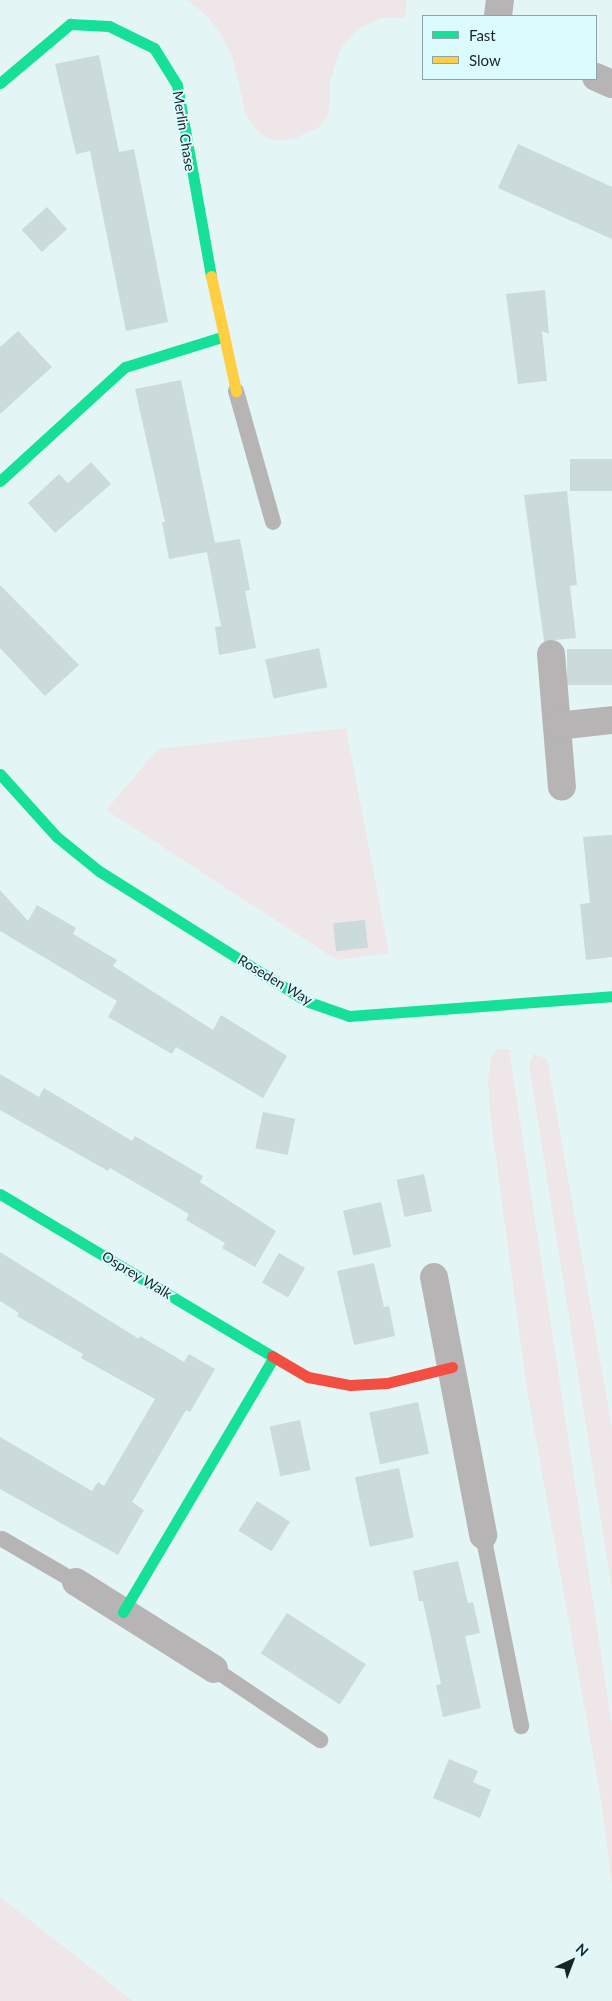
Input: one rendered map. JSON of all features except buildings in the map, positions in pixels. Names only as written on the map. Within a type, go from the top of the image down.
[{"type":"street","points":[[498,15],[500,0]]},
{"type":"street","name":"Merlin Chase","points":[[0,83],[70,24],[109,26],[154,48],[177,85],[198,214],[222,337],[236,391]]},
{"type":"street","points":[[597,77],[612,84]]},
{"type":"street","points":[[0,481],[125,367],[222,337]]},
{"type":"street","points":[[551,654],[562,787]]},
{"type":"street","points":[[557,726],[612,720]]},
{"type":"street","name":"Roseden Way","points":[[0,774],[57,837],[99,871],[306,1001],[349,1016],[394,1016],[612,996]]},
{"type":"street","name":"Osprey Walk","points":[[0,1194],[308,1377],[350,1386],[387,1383],[452,1367]]},
{"type":"street","points":[[434,1277],[483,1535]]},
{"type":"street","points":[[123,1612],[274,1357]]},
{"type":"street","points":[[76,1582],[214,1669]]},
{"type":"lane","points":[[236,391],[273,522]]},
{"type":"lane","points":[[483,1535],[520,1726]]},
{"type":"lane","points":[[2,1539],[76,1582]]},
{"type":"lane","points":[[214,1669],[320,1740]]},
{"type":"shaded area","points":[[187,0],[407,0],[405,18],[381,18],[358,29],[340,49],[330,81],[329,113],[319,127],[296,138],[275,141],[259,133],[246,115],[233,59],[221,34],[207,16]]},
{"type":"shaded area","points":[[346,728],[389,953],[337,960],[106,810],[158,749]]},
{"type":"shaded area","points":[[498,1049],[509,1049],[612,1726],[612,1884],[600,1793],[527,1390],[490,1113],[488,1080],[492,1055]]},
{"type":"shaded area","points":[[534,1054],[547,1059],[612,1428],[612,1590],[529,1064]]},
{"type":"shaded area","points":[[0,1897],[133,2001],[0,2001]]},
{"type":"traffic: fast","points":[[0,83],[70,24],[109,26],[154,48],[177,85],[211,276]]},
{"type":"traffic: fast","points":[[0,481],[125,367],[222,337]]},
{"type":"traffic: fast","points":[[0,774],[57,837],[99,871],[306,1001],[349,1016],[612,996]]},
{"type":"traffic: fast","points":[[0,1194],[272,1356]]},
{"type":"traffic: fast","points":[[123,1612],[274,1357]]},
{"type":"traffic: slow","points":[[211,276],[236,391]]},
{"type":"traffic: jam","points":[[272,1356],[308,1377],[350,1385],[387,1383],[452,1367]]}]
